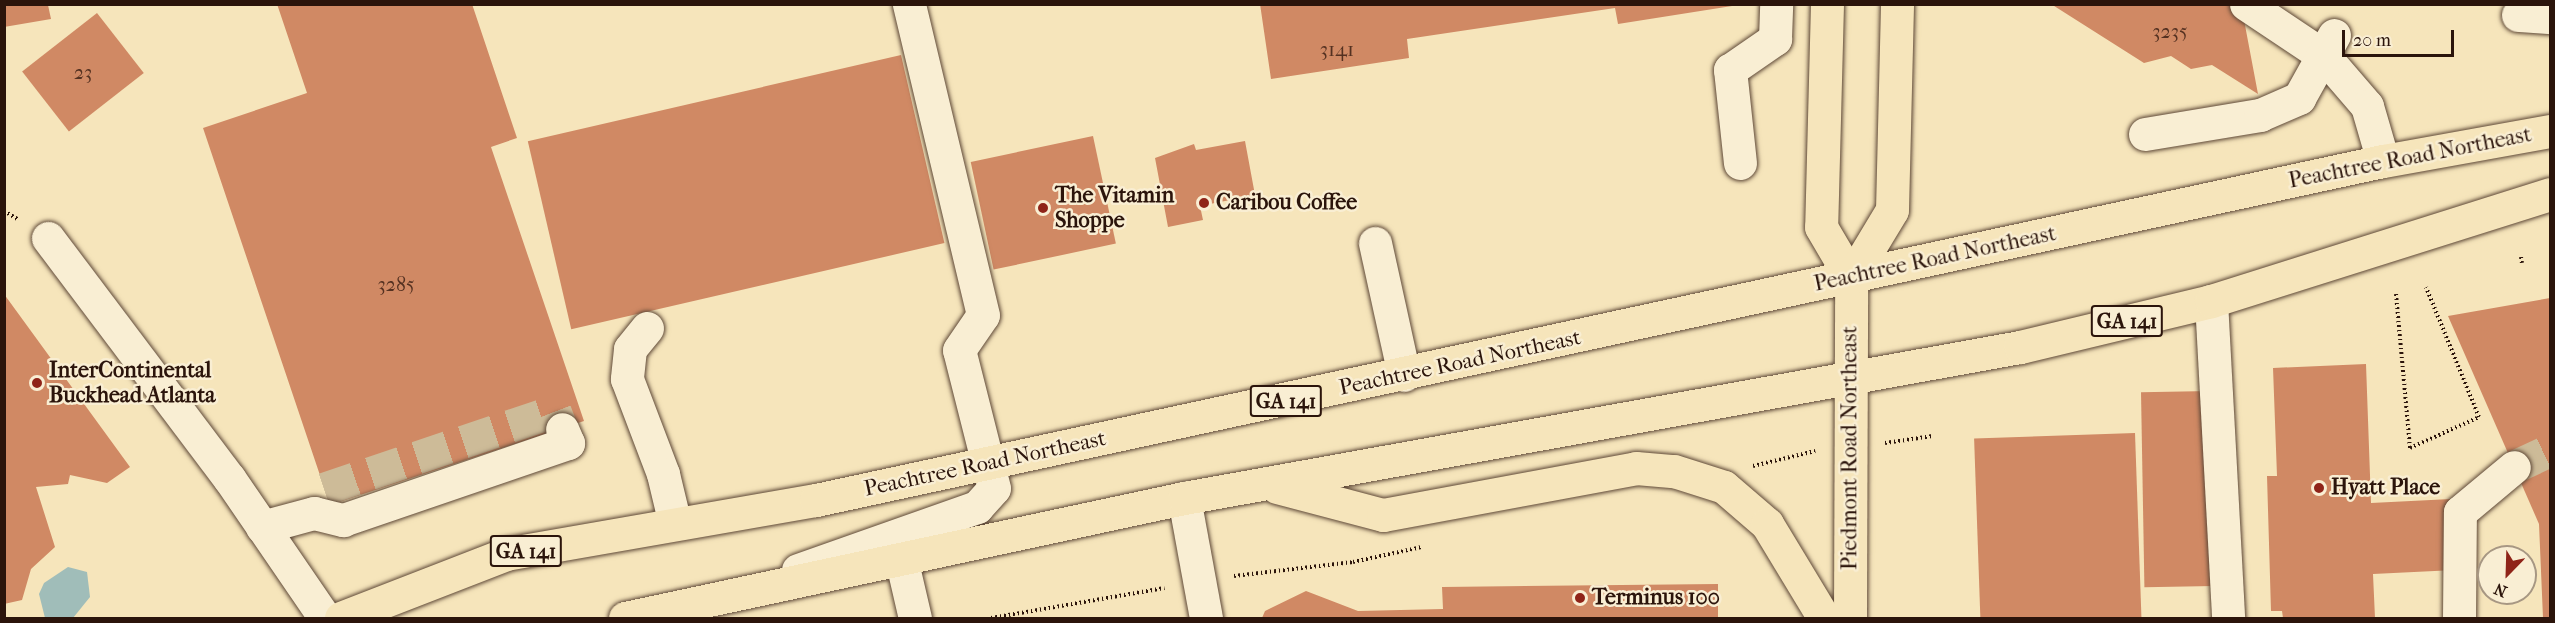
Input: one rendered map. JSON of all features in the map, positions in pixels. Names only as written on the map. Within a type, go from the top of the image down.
[{"type":"main road","points":[[1827,4],[1821,227],[1851,278]]},
{"type":"main road","name":"Piedmont Road Northeast","points":[[1850,618],[1851,278],[1892,210],[1897,4]]},
{"type":"main road","name":"Peachtree Road Northeast","points":[[341,618],[506,554],[675,524],[987,462],[1404,375],[2383,161],[2550,131]]},
{"type":"main road","name":"GA 141","points":[[625,618],[1184,498],[2020,348],[2211,301],[2550,194]]},
{"type":"main road","points":[[1266,484],[1383,515],[1636,468],[1674,471],[1724,487],[1767,524],[1824,618]]},
{"type":"street","points":[[731,594],[977,507],[994,488],[958,350],[983,315],[909,4]]},
{"type":"street","points":[[1740,164],[1730,70],[1776,39],[1776,4]]},
{"type":"street","points":[[2246,4],[2329,45],[2367,106],[2383,161]]},
{"type":"street","points":[[2518,15],[2550,17]]},
{"type":"street","points":[[2145,134],[2260,115],[2299,98],[2329,45]]},
{"type":"street","points":[[48,238],[262,526],[326,618]]},
{"type":"street","points":[[1375,243],[1404,375]]},
{"type":"street","points":[[2211,301],[2228,618]]},
{"type":"street","points":[[647,328],[630,349],[627,380],[663,474],[675,524]]},
{"type":"street","points":[[262,526],[319,501],[343,520],[365,513],[568,443],[562,429]]},
{"type":"street","points":[[2460,618],[2460,512],[2514,467]]},
{"type":"street","points":[[1184,498],[1206,618]]},
{"type":"street","points":[[901,558],[915,618]]},
{"type":"path","points":[[2521,257],[2522,263]]},
{"type":"path","points":[[2396,294],[2410,448],[2480,417],[2426,287]]},
{"type":"path","points":[[991,618],[1199,582],[1353,562],[1434,544]]},
{"type":"water","points":[[68,567],[87,572],[90,597],[73,618],[45,618],[39,594],[44,583]]},
{"type":"building","points":[[277,4],[472,4],[517,138],[491,147],[584,421],[330,505],[203,128],[307,93]]},
{"type":"building","points":[[1260,4],[1732,4],[1732,6],[1618,24],[1615,8],[1407,39],[1409,58],[1271,79]]},
{"type":"building","points":[[2051,4],[2241,4],[2258,94],[2212,65],[2191,69],[2171,56],[2144,63]]},
{"type":"building","points":[[4,5],[48,5],[51,19],[4,27]]},
{"type":"building","points":[[97,13],[144,73],[69,131],[22,71]]},
{"type":"building","points":[[901,55],[944,243],[571,329],[528,141]]},
{"type":"building","points":[[1093,136],[1116,244],[994,270],[971,162]]},
{"type":"building","points":[[1245,141],[1255,195],[1200,206],[1203,220],[1168,227],[1155,158],[1194,144],[1196,150]]},
{"type":"building","name":"InterContinental Buckhead Atlanta","points":[[4,294],[130,467],[107,483],[70,475],[68,484],[36,487],[55,547],[31,569],[22,600],[4,604]]},
{"type":"building","points":[[2550,298],[2550,618],[2543,618],[2539,524],[2448,316]]},
{"type":"building","name":"Hyatt Place","points":[[2366,364],[2371,503],[2451,499],[2455,570],[2373,574],[2375,618],[2283,618],[2282,611],[2271,611],[2267,476],[2277,476],[2273,368]]},
{"type":"building","points":[[2210,391],[2213,586],[2144,587],[2141,392]]},
{"type":"building","points":[[2135,433],[2141,618],[1980,618],[1974,439]]},
{"type":"building","name":"Terminus 100","points":[[1718,584],[1718,618],[1262,618],[1265,611],[1306,591],[1358,611],[1443,609],[1442,587]]},
{"type":"tunnel","points":[[324,489],[555,411],[562,429]]},
{"type":"tunnel","points":[[2514,467],[2550,450]]},
{"type":"place","name":"Caribou Coffee","points":[[1204,203]]},
{"type":"place","name":"The Vitamin Shoppe","points":[[1043,208]]},
{"type":"place","name":"InterContinental Buckhead Atlanta","points":[[37,383]]},
{"type":"place","name":"Hyatt Place","points":[[2319,488]]},
{"type":"place","name":"Terminus 100","points":[[1580,598]]}]
